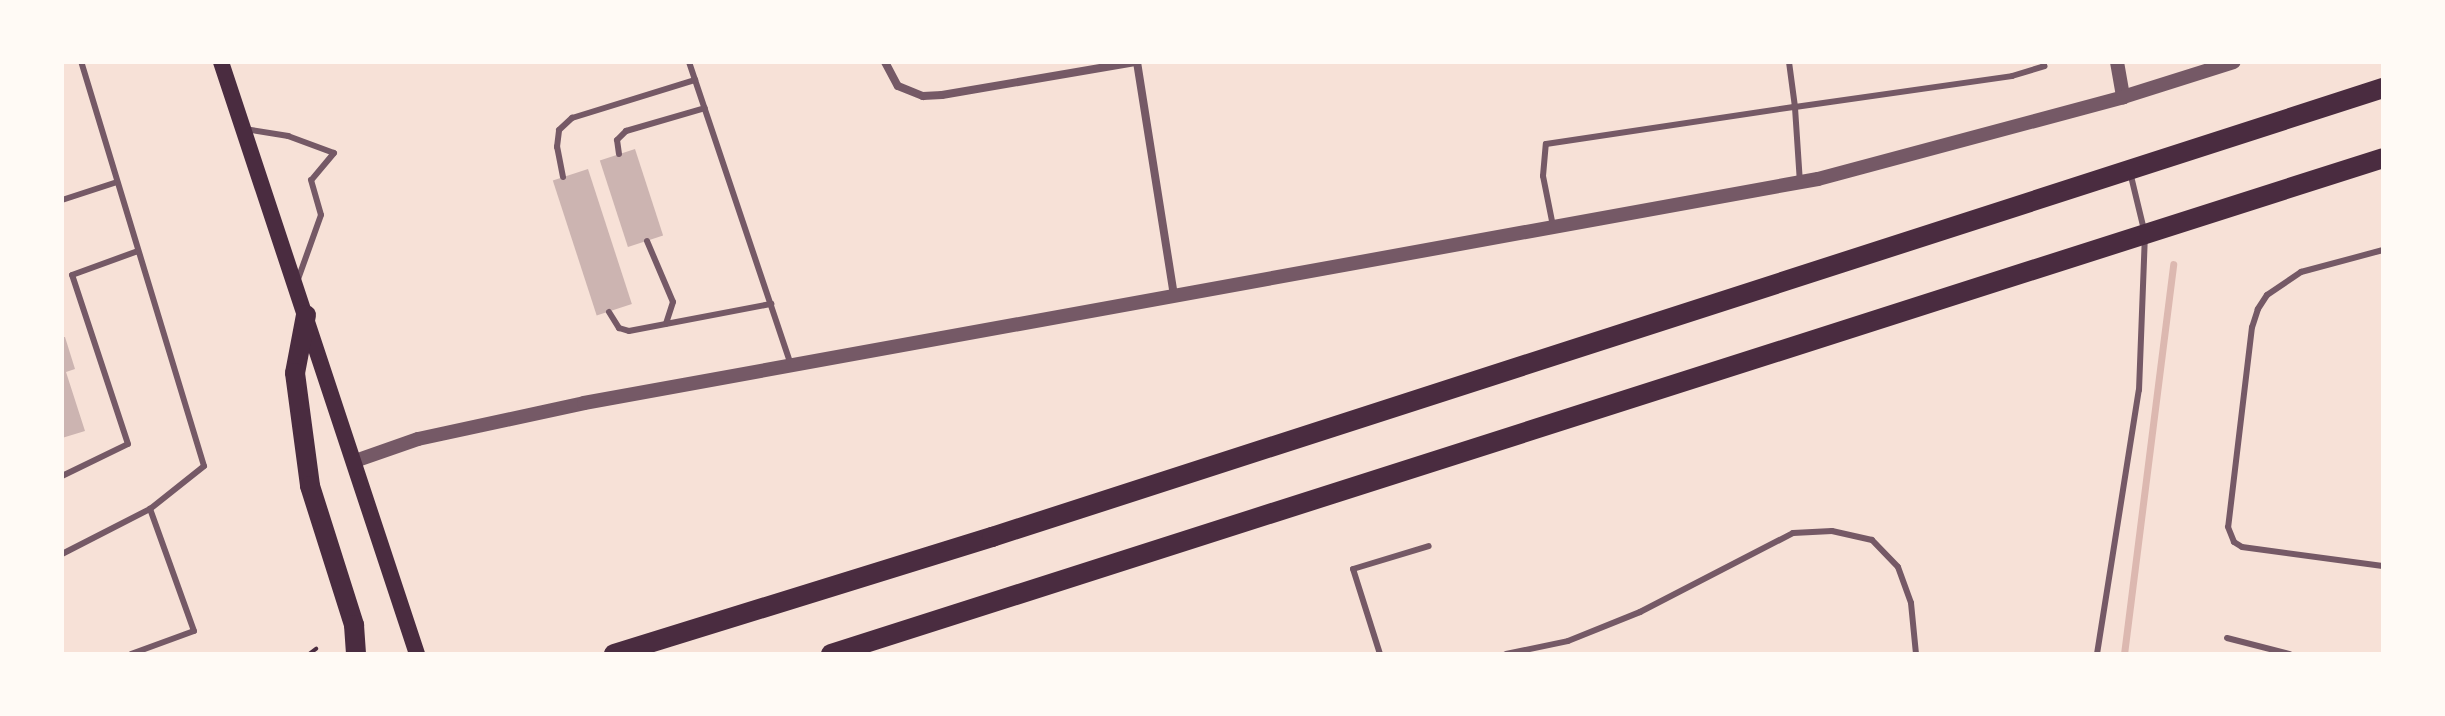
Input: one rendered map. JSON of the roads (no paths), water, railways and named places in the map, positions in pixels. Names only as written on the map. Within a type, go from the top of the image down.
[{"type":"highway","points":[[614,654],[1008,532],[2383,88]]},
{"type":"highway","points":[[831,654],[2383,158]]},
{"type":"highway","points":[[306,315],[295,373],[310,486],[354,625],[356,654]]},
{"type":"main road","points":[[221,62],[417,654]]},
{"type":"street","points":[[885,62],[898,86],[923,96],[1136,62],[1174,295]]},
{"type":"street","points":[[2117,62],[2123,97]]},
{"type":"street","points":[[355,461],[418,439],[584,403],[1800,183],[2123,97],[2234,62]]},
{"type":"lane","points":[[62,554],[150,509],[204,466],[81,62]]},
{"type":"lane","points":[[689,62],[791,365]]},
{"type":"lane","points":[[1789,62],[1800,183]]},
{"type":"lane","points":[[1553,227],[1543,176],[1546,144],[2012,76],[2044,66],[2043,62]]},
{"type":"lane","points":[[563,177],[557,147],[559,130],[572,118],[695,80]]},
{"type":"lane","points":[[619,154],[617,140],[626,131],[705,108]]},
{"type":"lane","points":[[245,129],[288,136],[334,153],[311,180],[321,215],[296,284]]},
{"type":"lane","points":[[2097,654],[2139,390],[2145,234],[2129,169]]},
{"type":"lane","points":[[62,200],[117,182]]},
{"type":"lane","points":[[647,241],[673,302],[666,324]]},
{"type":"lane","points":[[2383,250],[2301,272],[2267,295],[2258,309],[2252,327],[2228,527],[2234,542],[2242,547],[2383,566]]},
{"type":"lane","points":[[62,476],[128,444],[72,275],[138,251]]},
{"type":"lane","points":[[609,312],[619,328],[629,331],[771,304]]},
{"type":"lane","points":[[131,654],[194,631],[150,509]]},
{"type":"lane","points":[[1506,654],[1568,641],[1640,612],[1793,533],[1832,531],[1872,540],[1898,567],[1911,603],[1916,654]]},
{"type":"lane","points":[[1380,654],[1353,569],[1429,546]]},
{"type":"lane","points":[[2227,638],[2290,654]]},
{"type":"waterway","points":[[2124,654],[2173,264]]}]
